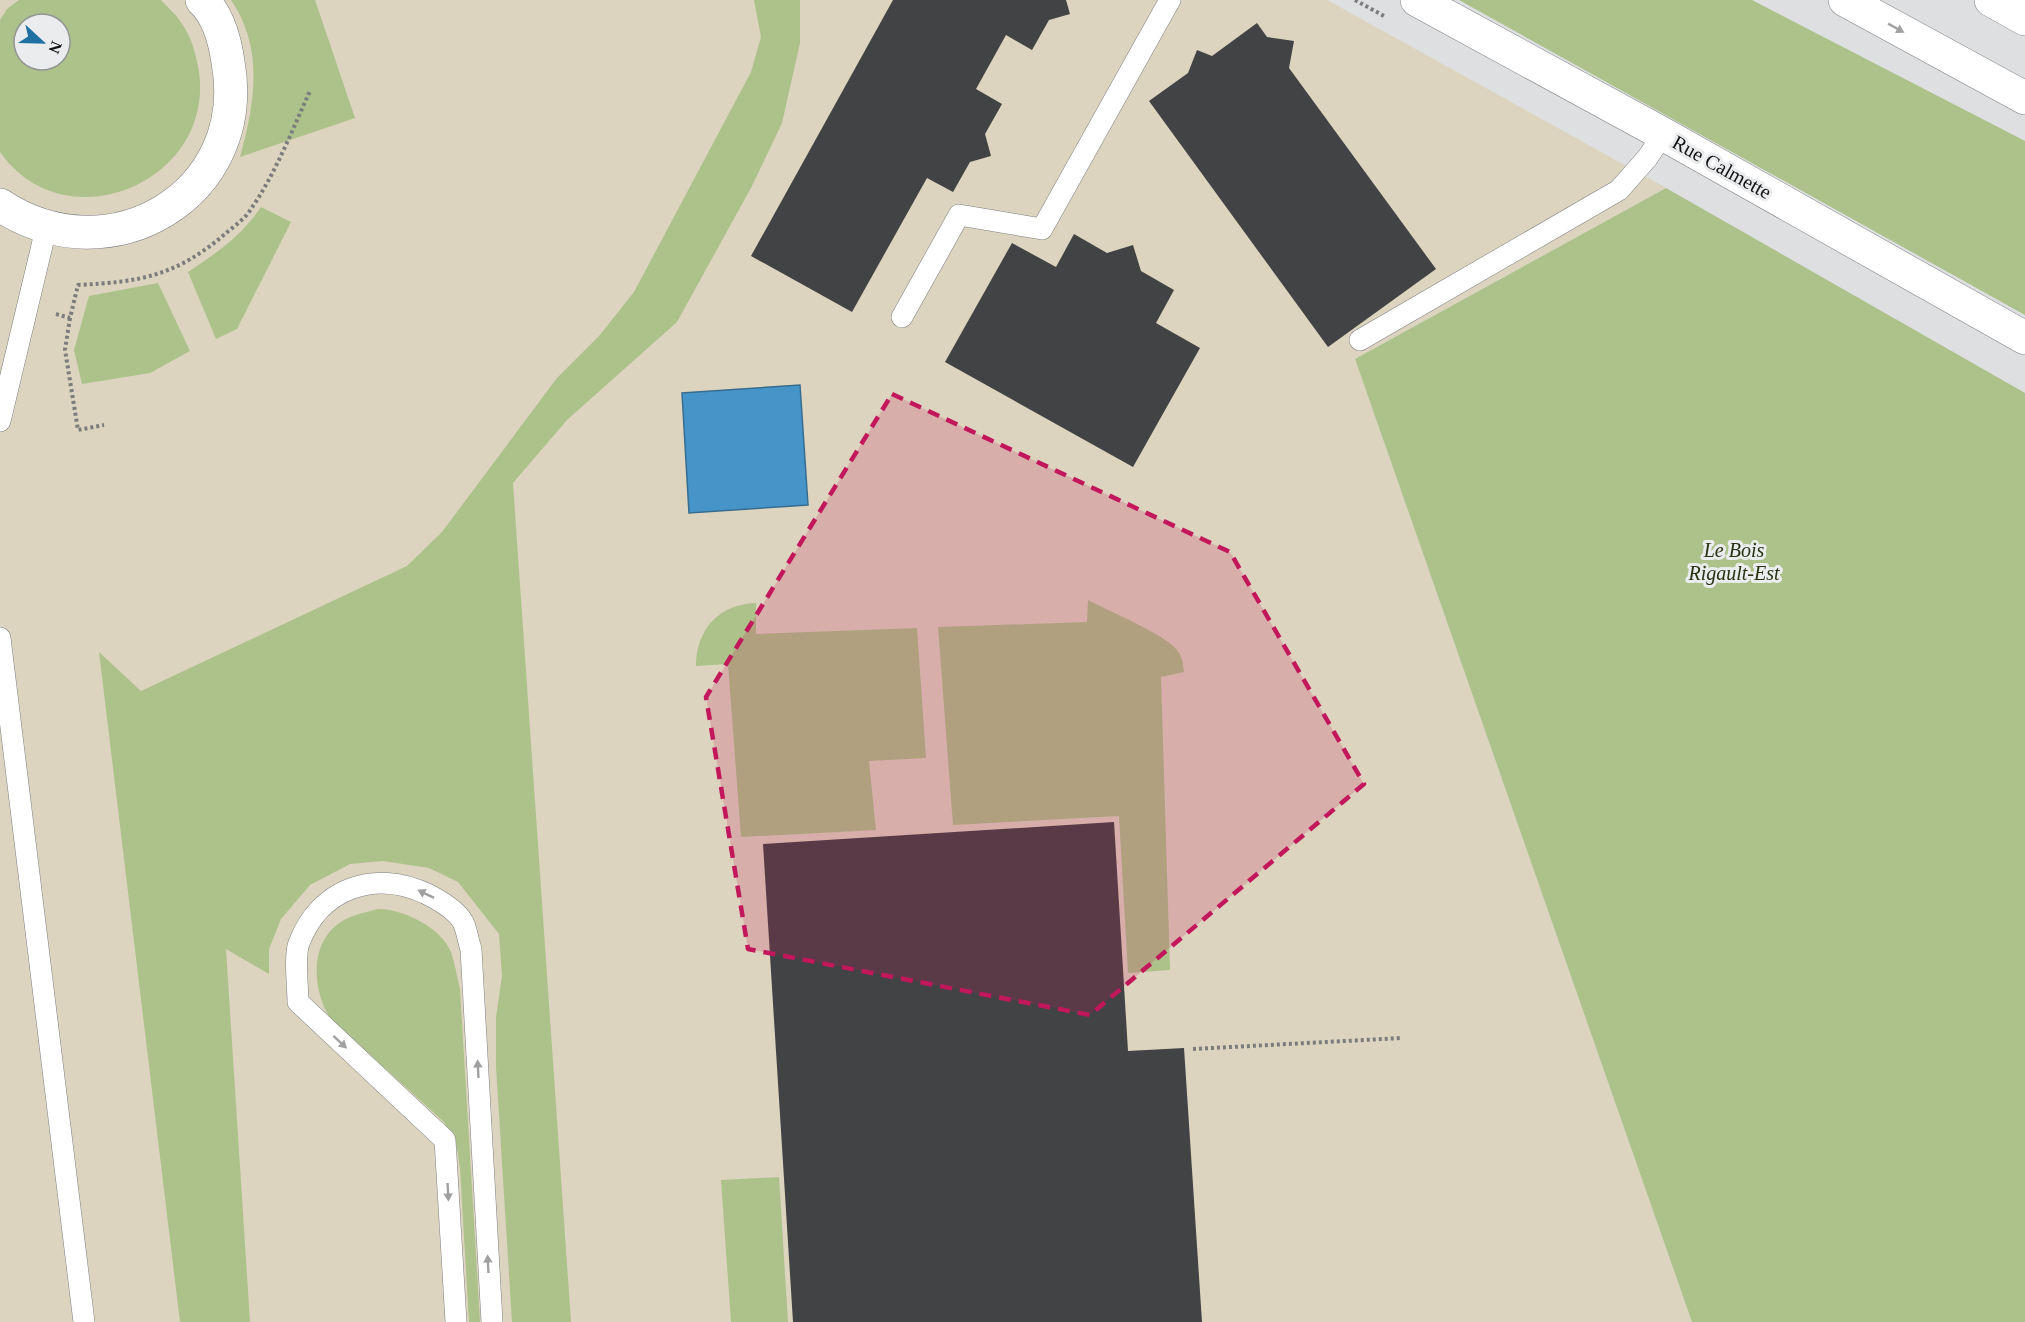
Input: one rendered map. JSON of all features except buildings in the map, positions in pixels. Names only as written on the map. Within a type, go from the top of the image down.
[{"type":"main road","points":[[0,205],[46,229],[93,235],[142,224],[185,197],[216,157],[229,122],[233,88],[224,38],[202,0]]},
{"type":"main road","name":"Rue Calmette","points":[[1417,0],[1663,134],[2025,338]]},
{"type":"main road","points":[[1845,0],[2025,98]]},
{"type":"main road","points":[[1991,0],[2025,19]]},
{"type":"lane","points":[[902,317],[959,215],[1042,229],[1170,0]]},
{"type":"lane","points":[[1360,340],[1619,190],[1648,157],[1663,134]]},
{"type":"lane","points":[[0,421],[5,378],[28,307],[46,229]]},
{"type":"lane","points":[[0,638],[84,1322]]},
{"type":"lane","points":[[456,1322],[445,1140],[298,1002],[298,945],[316,910],[349,888],[383,883],[414,888],[442,901],[463,921],[471,949],[492,1322]]},
{"type":"path","points":[[104,425],[78,430],[65,350],[78,285],[134,282],[166,272],[208,249],[250,212],[267,183],[310,91]]},
{"type":"path","points":[[28,307],[70,318]]},
{"type":"path","points":[[1193,1049],[1402,1038]]},
{"type":"highlighted area","points":[[892,394],[1230,552],[1364,784],[1090,1015],[748,949],[706,697]]},
{"type":"shaded area","points":[[0,0],[1327,0],[1666,188],[1355,359],[1692,1322],[0,1322]]},
{"type":"green space","points":[[19,0],[161,0],[180,21],[188,34],[198,66],[199,106],[186,140],[163,168],[132,187],[98,196],[62,195],[29,180],[0,152],[0,20],[7,9]]},
{"type":"green space","points":[[231,0],[315,0],[355,118],[240,157],[250,116],[254,76],[248,37]]},
{"type":"green space","points":[[754,0],[800,0],[800,43],[782,123],[752,186],[677,322],[567,420],[513,483],[571,1322],[512,1322],[496,1067],[496,1017],[502,976],[499,934],[458,882],[429,868],[383,861],[350,864],[310,885],[281,919],[269,949],[269,974],[226,949],[250,1322],[180,1322],[99,652],[141,691],[407,566],[442,532],[557,378],[599,336],[634,292],[751,72],[761,37]]},
{"type":"green space","points":[[1459,0],[1752,0],[2025,141],[2025,315]]},
{"type":"green space","name":"Le Bois Rigault-Est","points":[[1666,188],[2025,393],[2025,1322],[1692,1322],[1355,359]]},
{"type":"green space","points":[[261,207],[291,222],[237,329],[216,339],[188,272],[228,243]]},
{"type":"green space","points":[[158,283],[190,351],[150,373],[82,384],[74,350],[89,296]]},
{"type":"green space","points":[[1088,600],[1162,638],[1177,650],[1183,663],[1184,672],[1161,677],[1170,970],[1128,973],[1119,816],[953,825],[938,627],[1087,622]]},
{"type":"green space","points":[[756,603],[756,634],[917,628],[926,758],[869,761],[876,830],[741,837],[728,664],[696,666],[700,641],[712,621],[731,608]]},
{"type":"green space","points":[[378,909],[399,912],[430,927],[446,943],[454,961],[460,989],[480,1322],[469,1322],[460,1168],[456,1142],[444,1122],[330,1018],[319,992],[317,964],[325,938],[334,927],[346,919]]},
{"type":"green space","points":[[779,1177],[788,1322],[731,1322],[721,1180]]},
{"type":"water","points":[[800,385],[808,505],[689,513],[682,393]]}]
